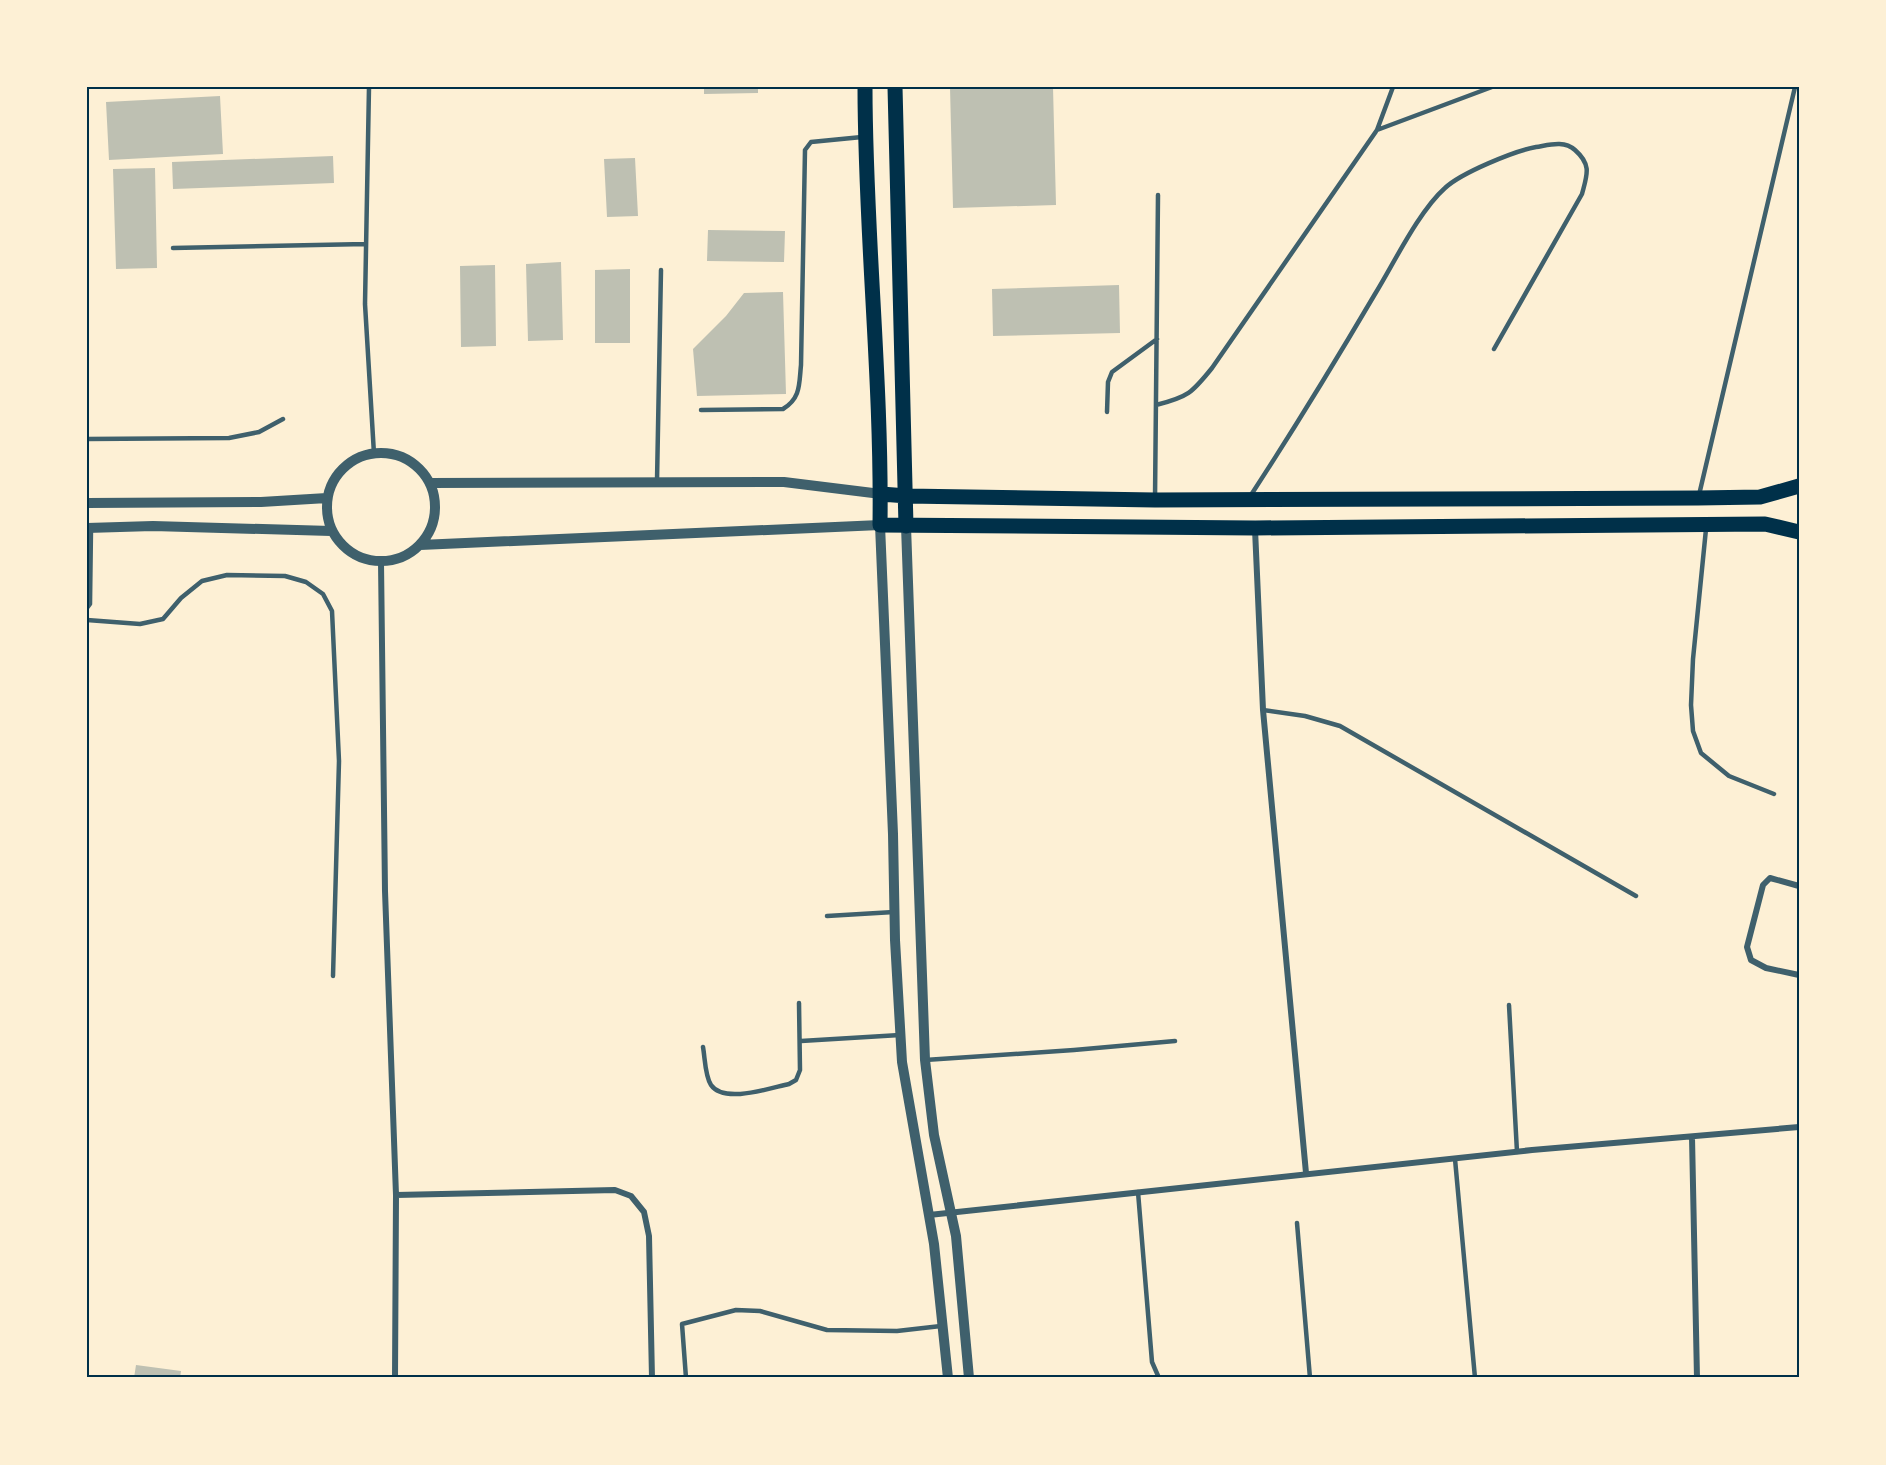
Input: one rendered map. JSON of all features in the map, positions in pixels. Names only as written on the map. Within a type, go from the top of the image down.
[{"type":"main road","points":[[865,87],[880,525],[1255,528],[1765,524],[1799,532]]},
{"type":"main road","points":[[895,87],[906,526]]},
{"type":"main road","points":[[880,494],[1155,500],[1698,498],[1760,497],[1799,486]]},
{"type":"main road","points":[[1760,497],[1759,517],[1765,524]]},
{"type":"street","points":[[374,454],[394,455],[409,461],[421,470],[430,483],[435,499],[435,516],[430,531],[420,545],[402,557],[381,562],[366,560],[352,554],[341,545],[331,531],[326,515],[327,498],[332,482],[342,468],[353,460],[374,454]]},
{"type":"street","points":[[430,483],[784,482],[880,494]]},
{"type":"street","points":[[87,503],[261,502],[327,498]]},
{"type":"street","points":[[420,545],[880,525],[894,912],[902,1062],[928,1215],[948,1378]]},
{"type":"street","points":[[89,528],[153,526],[331,531]]},
{"type":"street","points":[[906,526],[925,1060],[934,1135],[957,1248],[969,1378]]},
{"type":"street","points":[[1255,528],[1263,710],[1306,1173]]},
{"type":"street","points":[[381,562],[386,891],[396,1195],[396,1378]]},
{"type":"street","points":[[1799,886],[1770,878],[1763,885],[1747,947],[1751,960],[1766,968],[1799,975]]},
{"type":"street","points":[[928,1215],[1231,1184],[1306,1173],[1799,1127]]},
{"type":"street","points":[[1692,1137],[1697,1378]]},
{"type":"street","points":[[396,1195],[615,1190],[631,1196],[644,1212],[649,1236],[652,1378]]},
{"type":"lane","points":[[369,87],[365,304],[374,454]]},
{"type":"lane","points":[[1156,405],[1180,399],[1196,388],[1206,375],[1377,130],[1393,87]]},
{"type":"lane","points":[[1377,130],[1492,87]]},
{"type":"lane","points":[[1698,498],[1795,87]]},
{"type":"lane","points":[[702,410],[783,409],[792,403],[798,393],[801,365],[805,150],[811,142],[865,136]]},
{"type":"lane","points":[[1248,500],[1307,408],[1419,221],[1444,188],[1459,177],[1526,149],[1557,143],[1571,147],[1583,157],[1588,171],[1582,194],[1494,349]]},
{"type":"lane","points":[[1155,500],[1158,195]]},
{"type":"lane","points":[[173,248],[366,244]]},
{"type":"lane","points":[[657,482],[661,270]]},
{"type":"lane","points":[[1107,412],[1108,381],[1112,372],[1157,339]]},
{"type":"lane","points":[[87,439],[229,438],[259,432],[283,419]]},
{"type":"lane","points":[[1706,526],[1693,659],[1692,731],[1701,753],[1729,776],[1773,794]]},
{"type":"lane","points":[[87,608],[90,604],[89,528]]},
{"type":"lane","points":[[87,620],[140,624],[163,619],[181,598],[202,581],[227,575],[285,576],[306,582],[324,594],[332,611],[339,761],[333,976]]},
{"type":"lane","points":[[1263,710],[1305,716],[1340,726],[1636,896]]},
{"type":"lane","points":[[827,916],[894,912]]},
{"type":"lane","points":[[703,1047],[709,1083],[724,1094],[736,1094],[789,1084],[796,1080],[800,1070],[799,1003]]},
{"type":"lane","points":[[1509,1005],[1517,1152]]},
{"type":"lane","points":[[801,1041],[900,1035]]},
{"type":"lane","points":[[925,1060],[1175,1041]]},
{"type":"lane","points":[[1455,1159],[1475,1378]]},
{"type":"lane","points":[[1138,1192],[1152,1362],[1159,1378]]},
{"type":"lane","points":[[1297,1223],[1310,1378]]},
{"type":"lane","points":[[686,1378],[682,1324],[736,1310],[760,1311],[826,1330],[897,1331],[943,1325]]},
{"type":"building","points":[[704,87],[758,87],[758,93],[704,94]]},
{"type":"building","points":[[950,87],[1053,87],[1056,205],[953,208]]},
{"type":"building","points":[[220,96],[223,154],[109,160],[106,102]]},
{"type":"building","points":[[333,156],[334,183],[173,189],[172,162]]},
{"type":"building","points":[[635,158],[638,216],[607,217],[604,159]]},
{"type":"building","points":[[155,168],[157,268],[116,269],[113,169]]},
{"type":"building","points":[[708,230],[785,231],[784,262],[707,261]]},
{"type":"building","points":[[561,262],[563,340],[528,341],[526,264]]},
{"type":"building","points":[[495,265],[496,346],[461,347],[460,266]]},
{"type":"building","points":[[630,269],[630,343],[595,343],[595,270]]},
{"type":"building","points":[[1119,285],[1120,333],[993,336],[992,289]]},
{"type":"building","points":[[783,292],[786,394],[697,396],[693,349],[726,316],[744,293]]},
{"type":"building","points":[[136,1365],[181,1371],[180,1378],[134,1378]]}]
